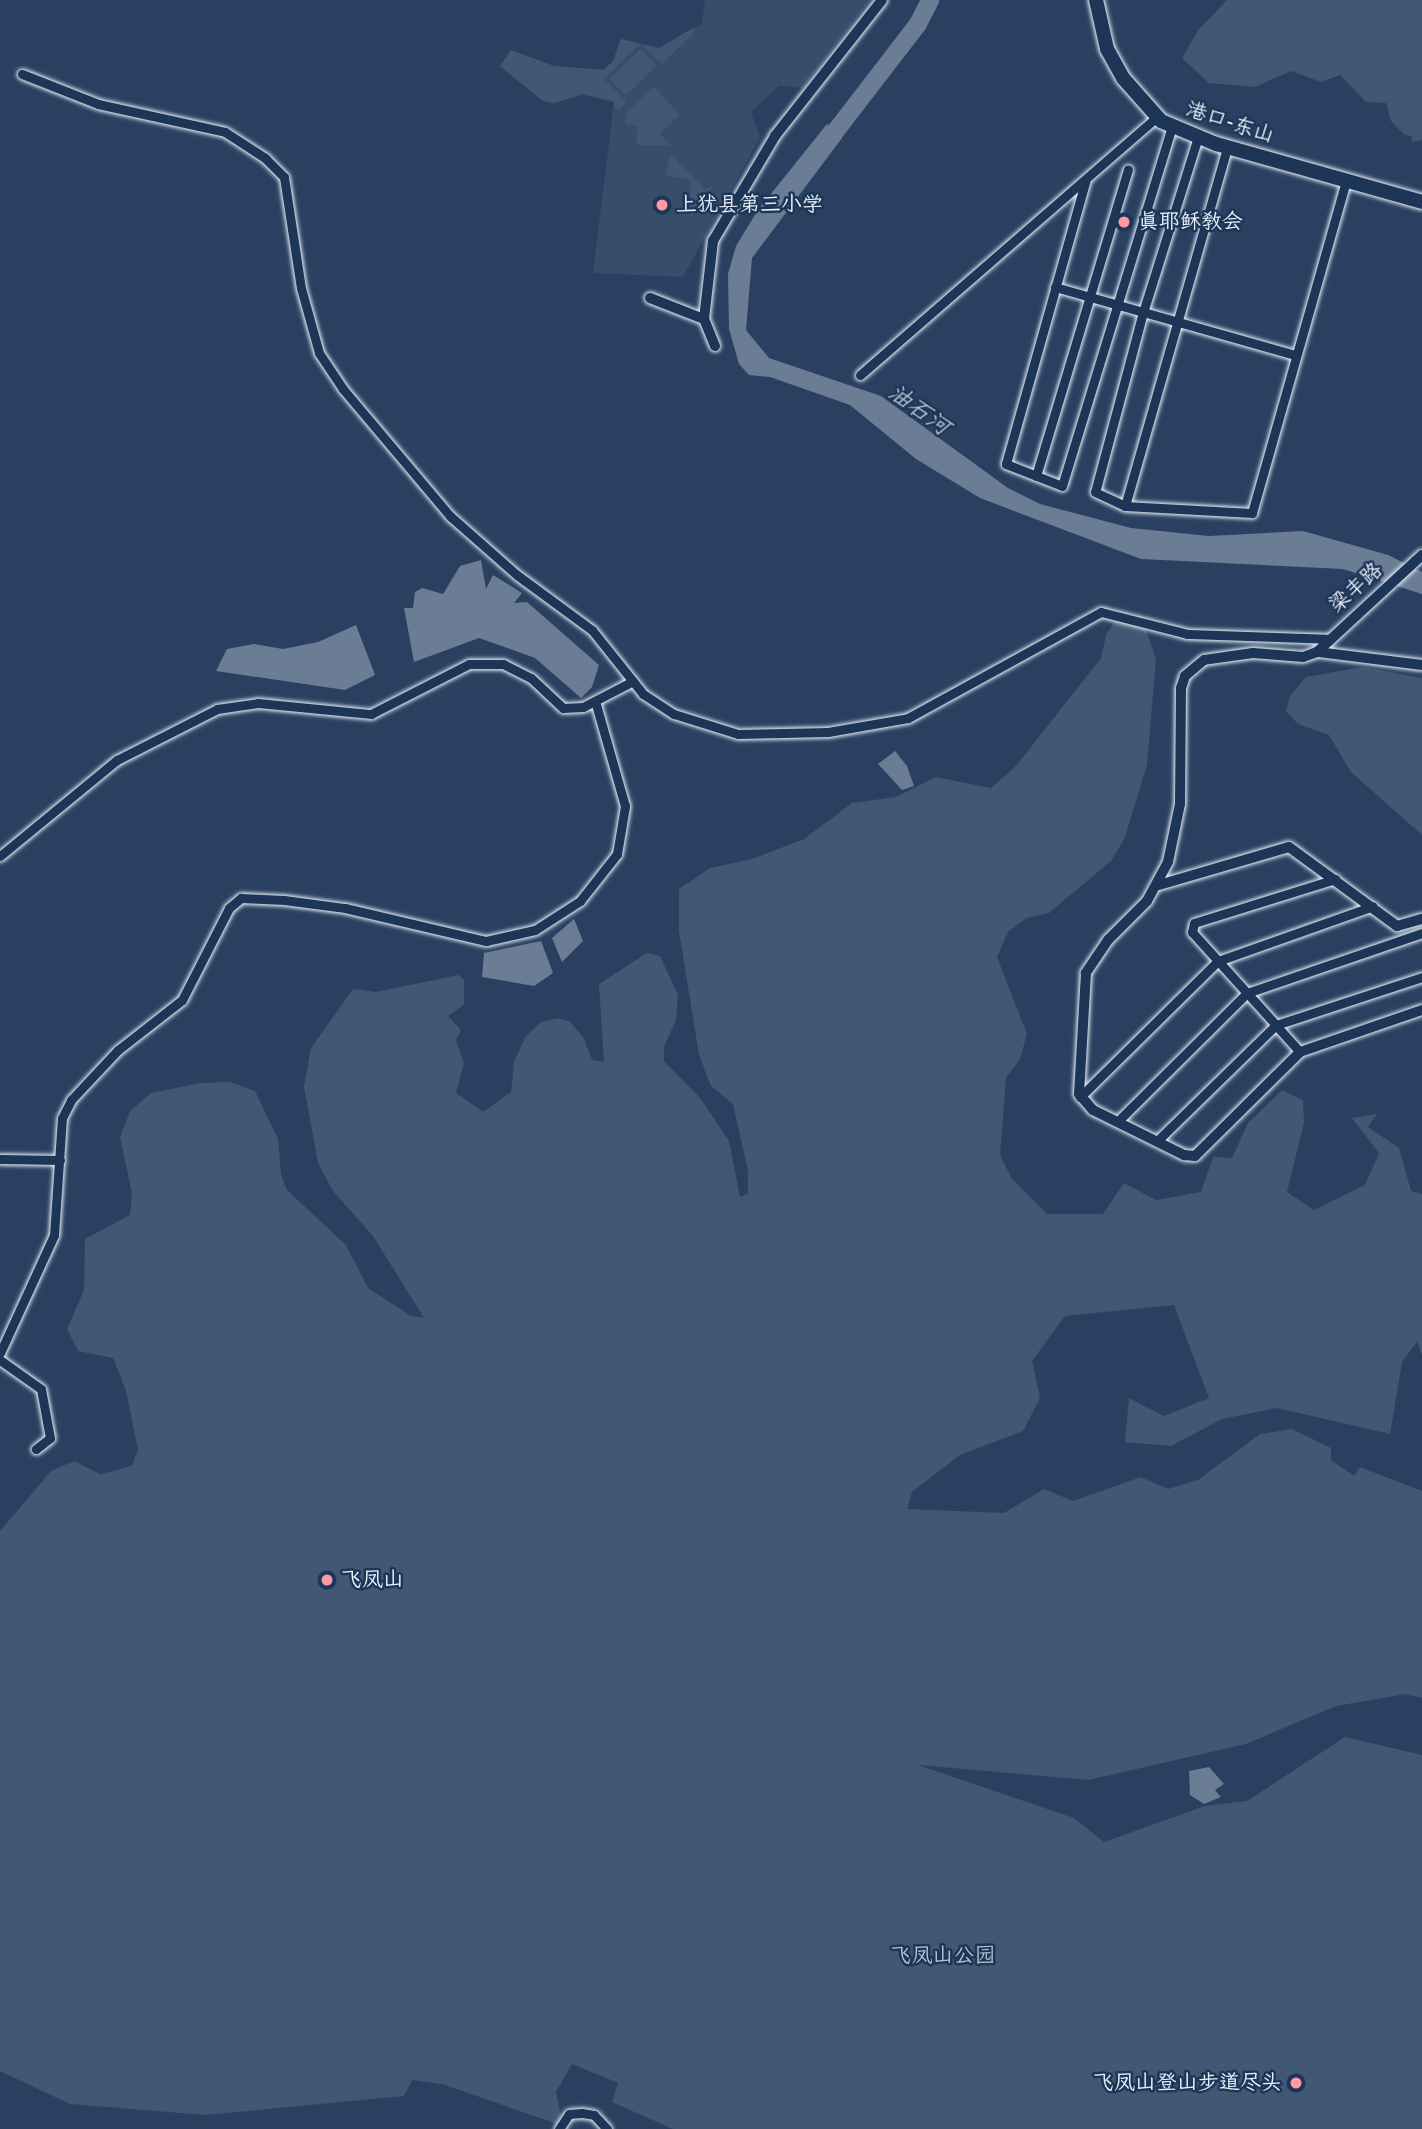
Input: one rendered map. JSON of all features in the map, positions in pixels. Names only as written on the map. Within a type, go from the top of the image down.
[{"type":"main road","name":"港口-东山","points":[[1096,0],[1107,49],[1123,78],[1157,117],[1172,127],[1227,147],[1422,202]]},
{"type":"street","points":[[715,346],[705,320],[713,241],[775,136],[882,0]]},
{"type":"street","points":[[22,75],[98,104],[225,132],[265,158],[284,177],[308,314],[319,353],[343,389],[450,516],[517,575],[593,631],[633,681],[674,714],[738,734],[828,732],[908,718],[1101,612],[1187,634],[1329,639]]},
{"type":"street","points":[[860,375],[1157,117]]},
{"type":"street","points":[[1086,179],[1006,464],[1062,486],[1115,304],[1172,127]]},
{"type":"street","points":[[1198,137],[1143,312],[1095,492],[1125,506],[1252,513],[1346,180]]},
{"type":"street","points":[[1125,506],[1227,147]]},
{"type":"street","points":[[1036,476],[1128,169]]},
{"type":"street","points":[[1055,288],[1296,355]]},
{"type":"street","points":[[650,298],[705,320]]},
{"type":"street","name":"梁丰路","points":[[1317,652],[1422,555]]},
{"type":"street","points":[[1422,665],[1317,652],[1303,657],[1253,653],[1203,660],[1185,676],[1181,688],[1180,804],[1159,885],[1108,940],[1086,973],[1080,1097],[1093,1110],[1184,1155],[1195,1156],[1300,1052],[1422,1010]]},
{"type":"street","points":[[0,856],[117,760],[217,709],[258,703],[371,714],[469,664],[503,664],[531,678],[563,708],[595,701],[633,681]]},
{"type":"street","points":[[0,1353],[54,1235],[62,1118],[71,1100],[117,1050],[182,1000],[229,908],[241,898],[345,908],[486,941],[535,930],[580,901],[617,854],[625,806],[595,701]]},
{"type":"street","points":[[1159,885],[1289,847],[1398,926],[1422,919]]},
{"type":"street","points":[[1300,1052],[1192,932],[1194,923],[1335,879]]},
{"type":"street","points":[[1080,1097],[1218,961],[1373,906]]},
{"type":"street","points":[[1118,1121],[1247,993],[1422,933]]},
{"type":"street","points":[[1158,1140],[1276,1025],[1422,977]]},
{"type":"street","points":[[0,1159],[60,1160]]},
{"type":"street","points":[[0,1360],[41,1389],[50,1438],[36,1449]]},
{"type":"street","points":[[559,2129],[569,2114],[582,2113],[594,2115],[607,2129]]},
{"type":"shaded area","name":"上犹县第三小学","points":[[705,0],[870,0],[803,88],[779,86],[751,112],[760,137],[683,277],[593,273],[614,102],[582,94],[555,103],[543,101],[500,66],[511,50],[554,66],[604,70],[613,61],[621,39],[658,48],[702,24]]},
{"type":"shaded area","points":[[827,124],[842,138],[752,258],[746,330],[769,358],[881,396],[1008,488],[1040,504],[1131,528],[1209,536],[1303,531],[1388,555],[1422,572],[1422,594],[1343,569],[1141,559],[980,498],[916,459],[850,405],[770,377],[749,375],[739,364],[729,329],[728,274],[736,246],[758,210]]},
{"type":"shaded area","points":[[481,560],[486,589],[493,575],[522,593],[514,603],[527,602],[599,665],[592,687],[581,698],[535,658],[479,638],[414,662],[404,608],[413,608],[415,592],[422,588],[443,594],[460,566]]},
{"type":"shaded area","points":[[356,625],[375,675],[345,690],[216,671],[227,649],[254,644],[283,649],[318,642]]},
{"type":"shaded area","points":[[895,751],[907,766],[914,786],[902,790],[878,764]]},
{"type":"shaded area","points":[[574,919],[583,941],[562,962],[552,938]]},
{"type":"shaded area","points":[[541,941],[553,973],[534,986],[482,977],[484,953]]},
{"type":"shaded area","points":[[1209,1767],[1224,1784],[1215,1790],[1221,1797],[1204,1804],[1190,1795],[1189,1771]]},
{"type":"green space","points":[[1227,0],[1422,0],[1422,140],[1411,142],[1412,136],[1405,135],[1391,121],[1386,103],[1366,102],[1340,75],[1321,82],[1291,71],[1255,87],[1209,83],[1182,58],[1199,29]]},
{"type":"green space","points":[[693,28],[696,31],[662,64],[641,44],[659,48]]},
{"type":"green space","points":[[621,39],[641,44],[604,79],[626,101],[620,110],[614,108],[614,102],[583,94],[555,103],[543,101],[500,66],[511,50],[554,66],[603,70],[613,61]]},
{"type":"green space","points":[[640,49],[656,65],[626,96],[610,79]]},
{"type":"green space","points":[[654,87],[680,115],[660,134],[671,146],[636,145],[638,126],[625,124],[626,114]]},
{"type":"green space","points":[[670,154],[705,190],[713,185],[691,218],[690,179],[665,176]]},
{"type":"green space","name":"飞凤山公园","points":[[1119,615],[1141,616],[1156,659],[1147,765],[1125,837],[1112,860],[1049,913],[1027,918],[1008,932],[997,957],[1027,1034],[1020,1059],[1006,1078],[1000,1155],[1012,1179],[1047,1214],[1103,1214],[1124,1183],[1156,1200],[1201,1192],[1213,1157],[1232,1158],[1248,1123],[1282,1090],[1303,1100],[1304,1123],[1287,1192],[1314,1210],[1365,1185],[1379,1153],[1352,1118],[1377,1114],[1368,1127],[1399,1148],[1411,1191],[1422,1194],[1422,1355],[1417,1342],[1402,1362],[1390,1434],[1277,1408],[1222,1419],[1171,1446],[1125,1442],[1129,1398],[1164,1416],[1209,1398],[1174,1305],[1065,1316],[1032,1361],[1040,1398],[1023,1431],[960,1455],[912,1492],[907,1509],[1004,1513],[1044,1489],[1073,1501],[1141,1477],[1168,1489],[1198,1480],[1260,1434],[1292,1429],[1331,1448],[1331,1460],[1354,1476],[1360,1467],[1422,1491],[1422,1698],[1406,1694],[1336,1706],[1246,1744],[1088,1780],[918,1765],[1074,1818],[1104,1842],[1205,1806],[1247,1801],[1345,1737],[1422,1755],[1422,2129],[673,2129],[612,2102],[618,2083],[572,2064],[556,2092],[563,2126],[442,2084],[412,2080],[404,2096],[205,2115],[70,2104],[0,2071],[0,1531],[51,1471],[74,1461],[100,1474],[118,1470],[132,1465],[138,1450],[126,1391],[113,1358],[78,1351],[67,1329],[84,1290],[85,1239],[130,1215],[132,1194],[120,1137],[130,1111],[151,1093],[201,1083],[230,1082],[255,1091],[278,1139],[281,1174],[287,1190],[346,1245],[368,1288],[411,1316],[424,1318],[373,1236],[333,1191],[318,1163],[304,1087],[311,1048],[353,989],[376,992],[459,975],[464,980],[464,1005],[448,1016],[461,1030],[456,1040],[464,1063],[456,1093],[483,1112],[511,1092],[514,1062],[525,1037],[541,1022],[558,1018],[570,1022],[583,1037],[592,1060],[604,1062],[599,984],[647,953],[660,956],[678,995],[676,1020],[664,1047],[664,1061],[700,1098],[729,1141],[740,1197],[748,1194],[748,1171],[733,1104],[711,1086],[699,1055],[679,931],[679,889],[710,868],[752,859],[804,839],[852,803],[896,797],[936,777],[991,788],[1016,766],[1101,658],[1106,635]]},
{"type":"green space","points":[[1363,667],[1422,678],[1422,835],[1351,772],[1329,735],[1298,724],[1286,711],[1290,696],[1306,677]]},
{"type":"waterway","name":"油石河","points":[[821,150],[918,24],[930,0]]},
{"type":"place","name":"上犹县第三小学","points":[[662,205]]},
{"type":"place","name":"真耶稣教会","points":[[1124,222]]},
{"type":"place","name":"飞凤山","points":[[327,1580]]},
{"type":"place","name":"飞凤山登山步道尽头","points":[[1296,2083]]}]
